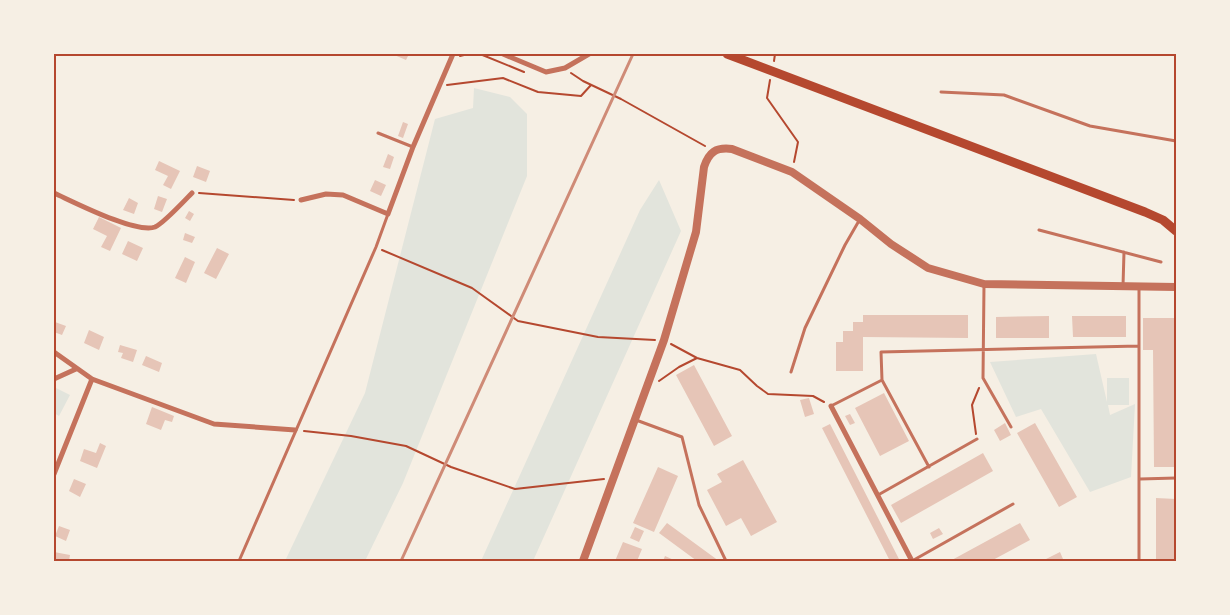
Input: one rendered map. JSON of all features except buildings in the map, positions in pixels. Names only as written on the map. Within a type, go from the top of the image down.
[{"type":"main road","points":[[727,54],[1145,212],[1163,220],[1176,232]]},
{"type":"street","points":[[301,200],[326,194],[343,195],[388,214],[413,147],[453,54]]},
{"type":"street","points":[[504,54],[546,72],[565,68],[589,54]]},
{"type":"street","points":[[583,561],[664,340],[696,232],[704,167],[707,158],[713,151],[722,148],[732,149],[792,172],[860,219],[891,244],[928,268],[984,284],[1176,287]]},
{"type":"street","points":[[54,194],[129,225],[146,229],[157,226],[192,193]]},
{"type":"street","points":[[54,352],[92,379],[214,424],[295,430]]},
{"type":"street","points":[[54,379],[76,369]]},
{"type":"street","points":[[54,474],[92,379]]},
{"type":"street","points":[[831,406],[912,561]]},
{"type":"lane","points":[[941,92],[1004,95],[1090,126],[1176,141]]},
{"type":"lane","points":[[378,133],[413,147]]},
{"type":"lane","points":[[239,561],[376,247],[388,214]]},
{"type":"lane","points":[[791,372],[805,328],[844,245],[860,219]]},
{"type":"lane","points":[[1039,230],[1161,262]]},
{"type":"lane","points":[[1123,286],[1124,252]]},
{"type":"lane","points":[[984,284],[983,378],[1011,427]]},
{"type":"lane","points":[[1139,286],[1139,561]]},
{"type":"lane","points":[[929,467],[882,380],[881,352],[1139,346]]},
{"type":"lane","points":[[831,406],[882,380]]},
{"type":"lane","points":[[635,420],[682,437],[699,505],[726,561]]},
{"type":"lane","points":[[878,495],[977,439]]},
{"type":"lane","points":[[1140,478],[1176,478]]},
{"type":"lane","points":[[912,561],[1013,504]]},
{"type":"path","points":[[773,62],[775,54]]},
{"type":"path","points":[[565,68],[591,85],[621,99],[713,151]]},
{"type":"path","points":[[440,85],[503,78],[538,92],[581,96],[591,85]]},
{"type":"path","points":[[770,80],[767,98],[798,142],[792,172]]},
{"type":"path","points":[[192,193],[301,200]]},
{"type":"path","points":[[376,247],[472,288],[518,322],[598,337],[664,340],[697,358],[740,370],[768,394],[812,396],[831,406]]},
{"type":"path","points":[[659,382],[679,366],[697,358]]},
{"type":"path","points":[[977,439],[972,405],[983,378]]},
{"type":"path","points":[[295,430],[351,436],[406,446],[452,467],[515,488],[614,478]]},
{"type":"shaded area","points":[[474,88],[510,97],[527,114],[527,176],[403,483],[365,561],[285,561],[365,393],[435,119],[473,108]]},
{"type":"shaded area","points":[[659,180],[681,231],[533,561],[481,561],[640,210]]},
{"type":"shaded area","points":[[1096,354],[1107,402],[1107,378],[1129,378],[1129,405],[1108,405],[1110,415],[1135,404],[1131,477],[1090,492],[1041,409],[1016,417],[990,362]]},
{"type":"shaded area","points":[[54,387],[70,395],[59,416],[54,413]]},
{"type":"railway","points":[[401,561],[633,54]]}]
